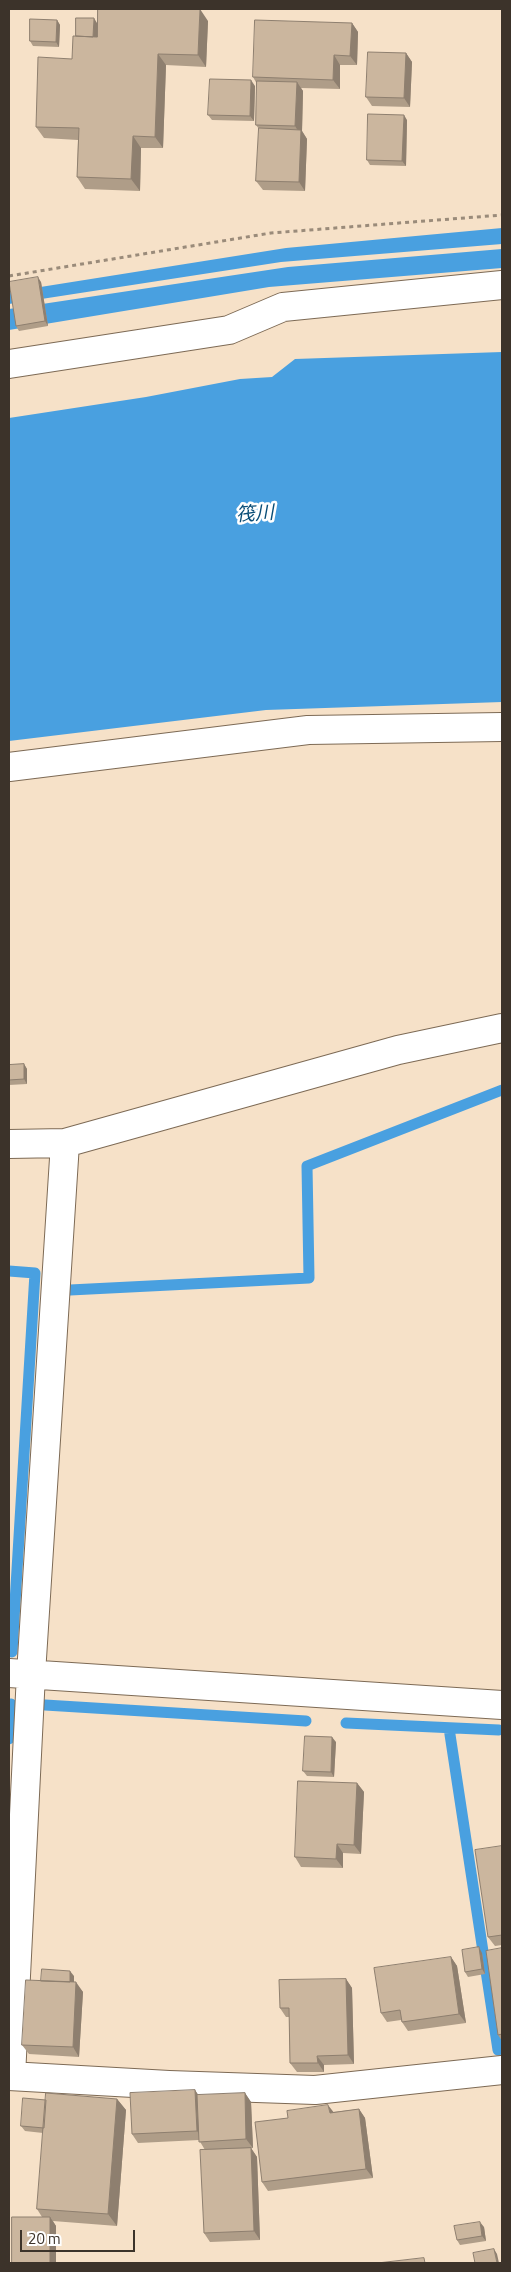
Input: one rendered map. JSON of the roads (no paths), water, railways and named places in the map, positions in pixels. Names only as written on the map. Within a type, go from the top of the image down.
[{"type":"street","points":[[9,364],[229,330],[283,307],[502,285]]},
{"type":"street","points":[[9,767],[308,730],[502,727]]},
{"type":"street","points":[[9,1144],[66,1143],[398,1050],[502,1028]]},
{"type":"street","points":[[66,1143],[20,1674],[10,2076],[169,2085],[315,2090],[502,2070]]},
{"type":"street","points":[[20,1674],[502,1704]]},
{"type":"water","points":[[502,228],[502,244],[281,262],[9,304],[9,292],[286,248]]},
{"type":"water","points":[[502,249],[502,268],[269,287],[9,330],[9,309],[288,267]]},
{"type":"water","name":"筏川","points":[[502,352],[502,702],[266,710],[9,741],[9,418],[146,397],[240,379],[272,377],[295,359]]},
{"type":"waterway","points":[[70,1290],[309,1278],[307,1166],[502,1090]]},
{"type":"waterway","points":[[9,1271],[35,1273],[12,1652]]},
{"type":"waterway","points":[[9,1739],[11,1704]]},
{"type":"waterway","points":[[45,1705],[306,1721]]},
{"type":"waterway","points":[[346,1723],[499,1730]]},
{"type":"waterway","points":[[449,1728],[498,2050]]}]
